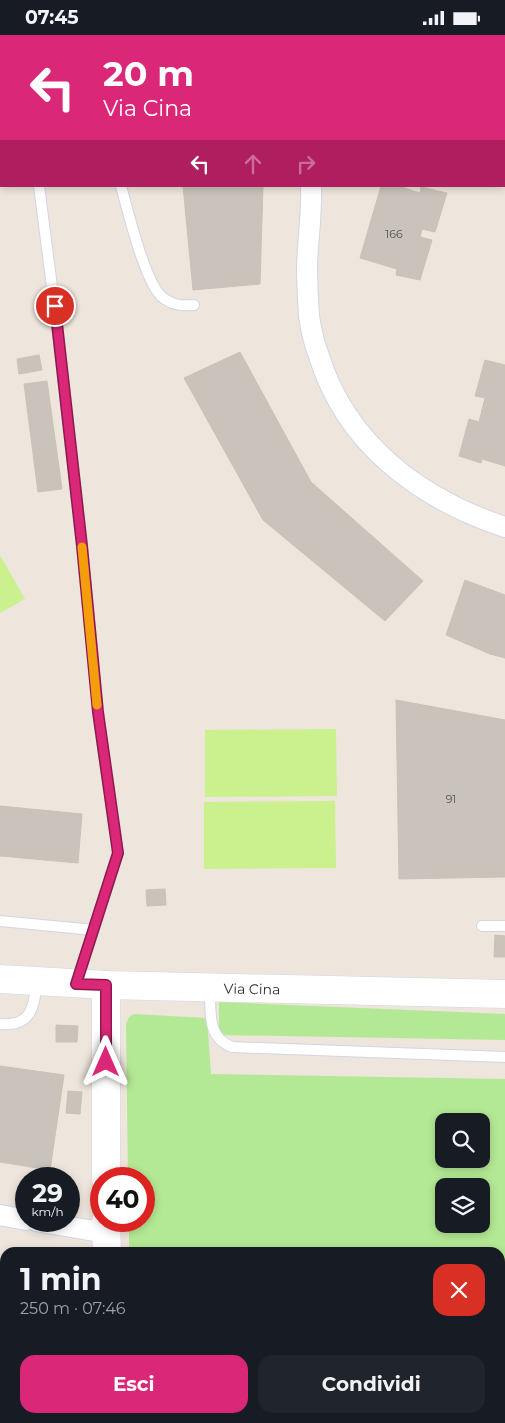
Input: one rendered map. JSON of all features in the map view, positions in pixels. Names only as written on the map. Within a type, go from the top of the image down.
[{"type":"street","points":[[311,187],[307,282],[312,335],[321,365],[339,404],[368,444],[402,474],[440,499],[505,527]]},
{"type":"street","name":"Via Cina","points":[[0,979],[106,985],[505,994]]},
{"type":"street","points":[[106,985],[106,1167]]},
{"type":"street","points":[[0,1215],[15,1218]]},
{"type":"street","points":[[80,1230],[106,1236]]},
{"type":"lane","points":[[39,187],[82,546],[98,712],[118,853],[76,984]]},
{"type":"lane","points":[[121,187],[151,282],[162,297],[170,302],[177,305],[194,305]]},
{"type":"lane","points":[[0,921],[94,930]]},
{"type":"lane","points":[[482,926],[505,926]]},
{"type":"lane","points":[[0,1024],[18,1021],[30,1013],[34,1004],[37,981]]},
{"type":"lane","points":[[210,988],[213,1030],[220,1041],[232,1047],[505,1057]]},
{"type":"green space","points":[[0,555],[25,599],[0,613]]},
{"type":"green space","points":[[336,729],[337,796],[205,797],[205,730]]},
{"type":"green space","points":[[335,801],[336,868],[204,869],[204,802]]},
{"type":"green space","points":[[219,1002],[505,1014],[505,1040],[219,1035]]},
{"type":"green space","points":[[134,1014],[207,1018],[211,1074],[505,1079],[505,1247],[129,1247],[129,1232],[155,1232],[155,1167],[128,1167],[126,1024],[129,1017]]},
{"type":"building","points":[[183,187],[263,187],[260,284],[193,290]]},
{"type":"building","points":[[381,187],[401,187],[420,193],[421,187],[447,193],[435,232],[422,229],[420,237],[432,240],[420,280],[396,275],[397,269],[360,258]]},
{"type":"building","points":[[240,352],[311,482],[423,581],[385,621],[263,520],[184,378]]},
{"type":"building","points":[[39,355],[42,370],[19,374],[17,359]]},
{"type":"building","points":[[485,360],[505,365],[505,466],[482,459],[481,463],[459,456],[469,419],[479,422],[485,398],[475,396]]},
{"type":"building","points":[[47,381],[62,489],[38,492],[24,384]]},
{"type":"building","points":[[465,580],[505,595],[505,658],[490,654],[446,635]]},
{"type":"building","points":[[396,700],[505,720],[505,877],[399,879]]},
{"type":"building","points":[[0,806],[82,814],[78,863],[0,856]]},
{"type":"building","points":[[165,889],[166,905],[147,906],[146,890]]},
{"type":"building","points":[[495,935],[505,936],[505,957],[494,957]]},
{"type":"building","points":[[56,1025],[78,1026],[77,1042],[56,1042]]},
{"type":"building","points":[[0,1066],[64,1075],[50,1167],[31,1167],[0,1162]]},
{"type":"building","points":[[68,1091],[82,1092],[80,1114],[66,1113]]},
{"type":"slow traffic","points":[[82,547],[97,705]]},
{"type":"route","points":[[55,306],[82,546],[98,712],[118,853],[76,984],[106,985],[106,1062]]}]
